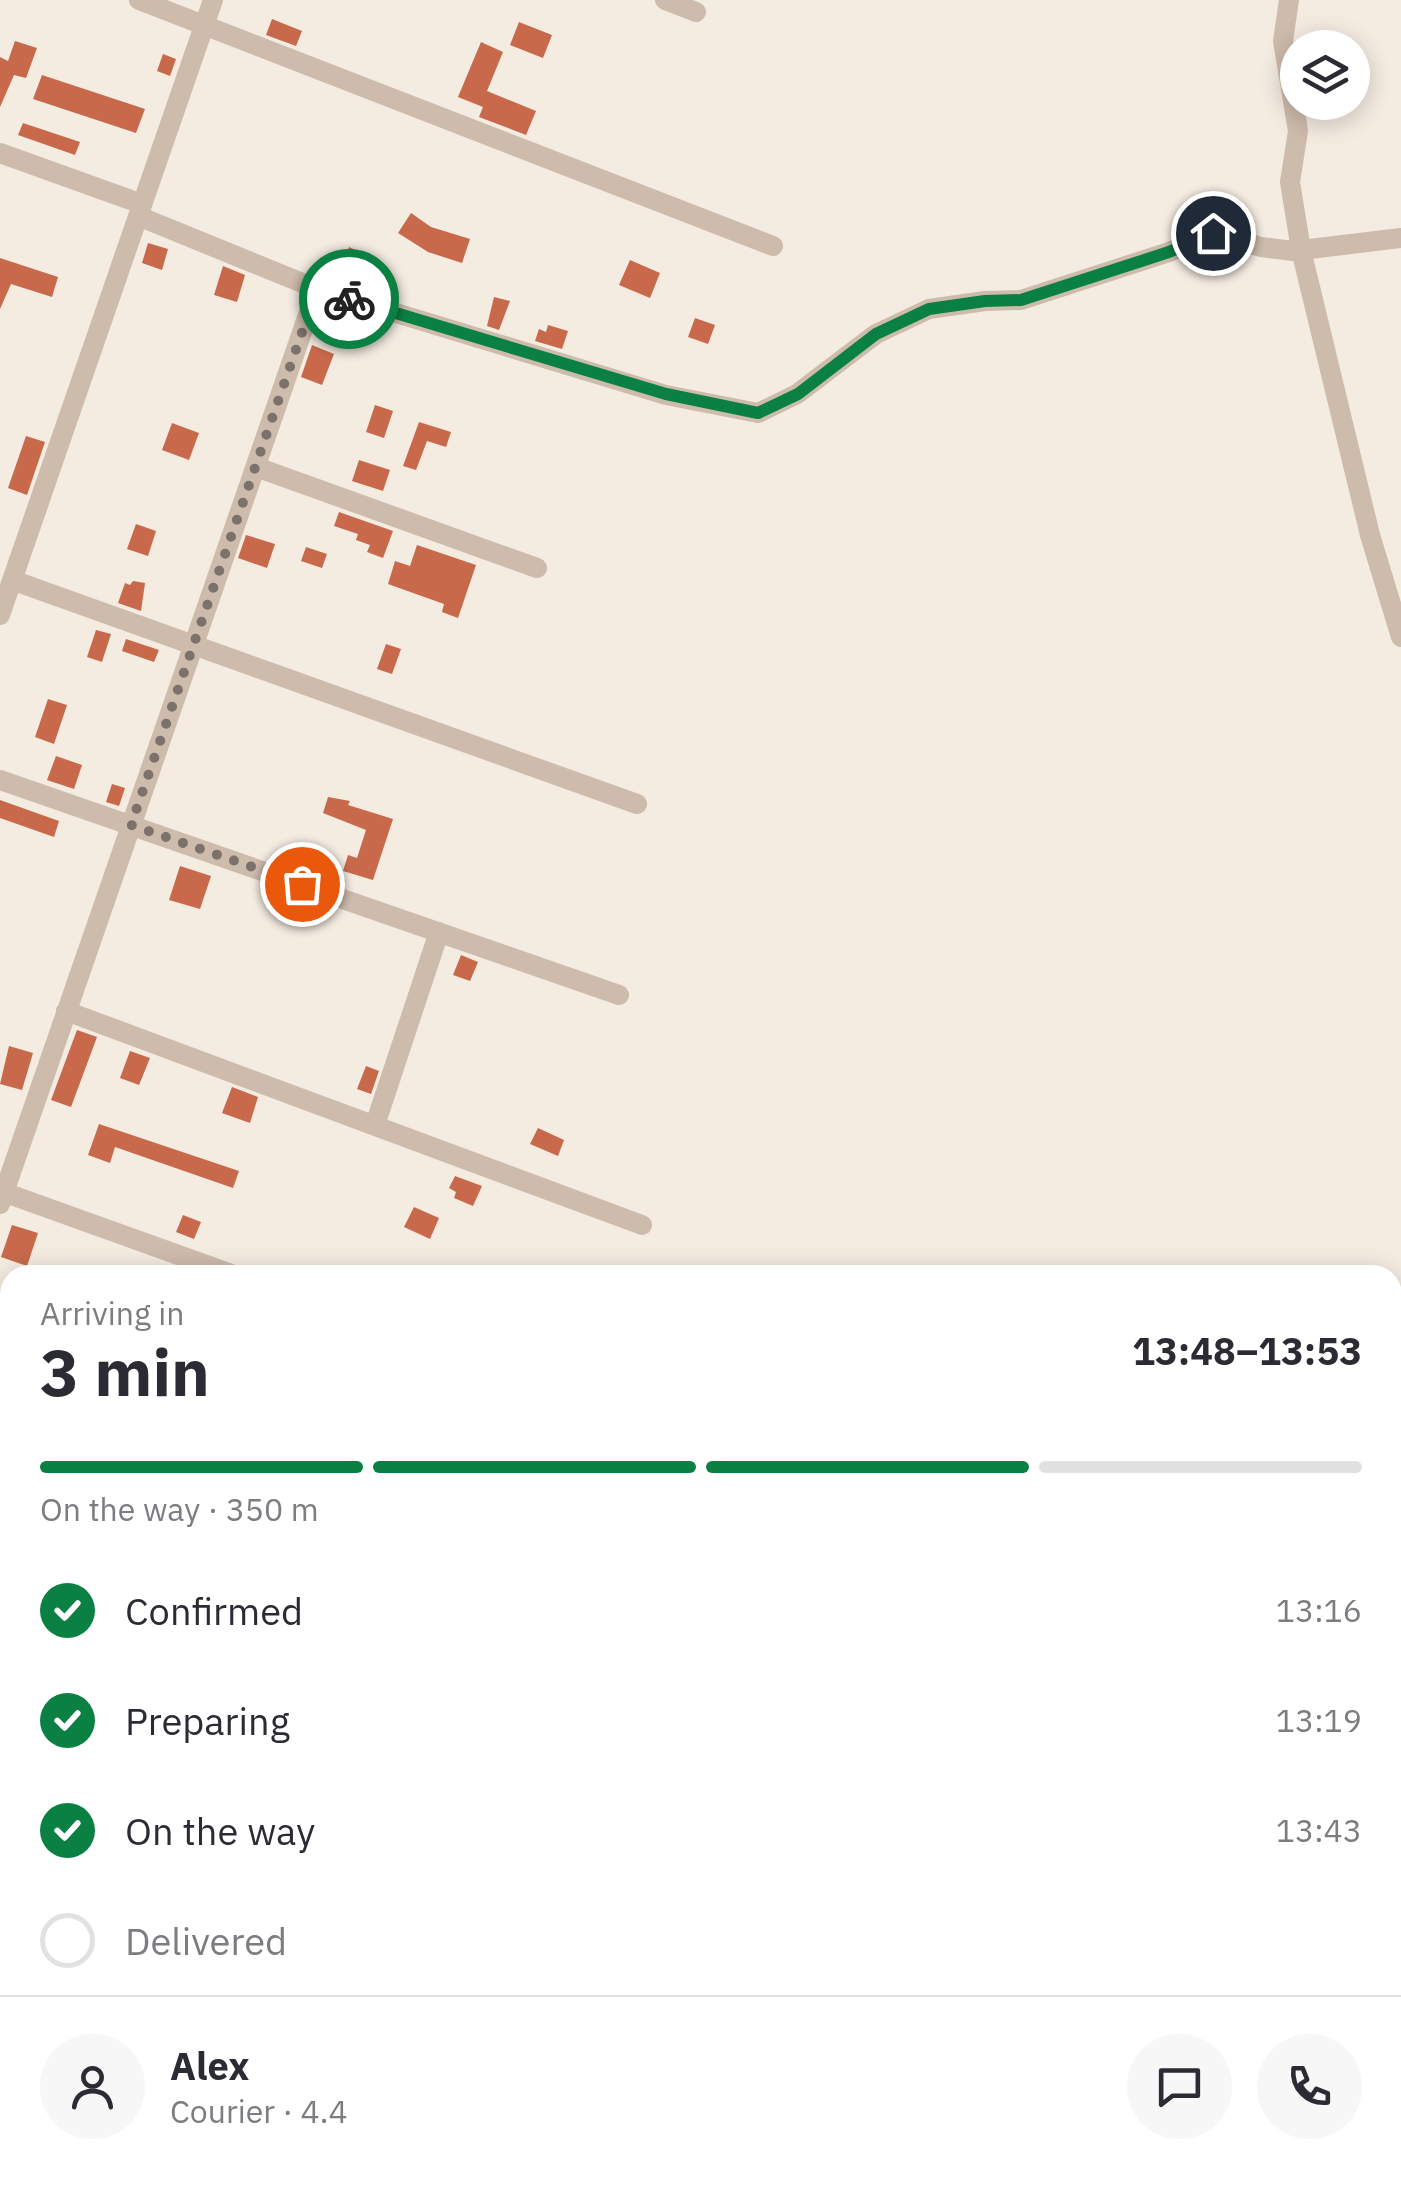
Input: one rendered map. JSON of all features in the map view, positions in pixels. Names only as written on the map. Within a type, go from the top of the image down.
[{"type":"street","points":[[139,0],[773,246]]},
{"type":"street","points":[[0,616],[213,0]]},
{"type":"street","points":[[665,0],[696,12]]},
{"type":"street","points":[[1290,0],[1283,41],[1298,131],[1290,182],[1301,250],[1370,535],[1401,637]]},
{"type":"street","points":[[0,154],[140,210],[317,289],[666,394],[758,413],[798,394],[876,334],[929,309],[1021,300],[1169,252],[1213,233],[1262,247],[1301,250],[1401,238]]},
{"type":"street","points":[[205,1265],[1,1196],[317,289]]},
{"type":"street","points":[[256,467],[537,568]]},
{"type":"street","points":[[12,580],[637,804]]},
{"type":"street","points":[[0,780],[619,994]]},
{"type":"street","points":[[375,1126],[439,932]]},
{"type":"street","points":[[66,1011],[642,1225]]},
{"type":"building","points":[[272,19],[302,31],[296,46],[266,35]]},
{"type":"building","points":[[519,22],[552,35],[543,58],[510,45]]},
{"type":"building","points":[[15,41],[37,48],[26,78],[14,75],[0,107],[0,57],[8,61]]},
{"type":"building","points":[[481,42],[503,52],[487,91],[536,111],[526,135],[479,117],[483,107],[458,97]]},
{"type":"building","points":[[163,54],[176,59],[170,76],[157,71]]},
{"type":"building","points":[[42,75],[145,109],[136,133],[33,99]]},
{"type":"building","points":[[23,123],[80,142],[75,155],[18,135]]},
{"type":"building","points":[[411,213],[431,227],[470,239],[462,263],[428,252],[398,233]]},
{"type":"building","points":[[148,243],[168,249],[162,270],[142,263]]},
{"type":"building","points":[[349,247],[375,259],[364,284],[340,273]]},
{"type":"building","points":[[0,258],[58,277],[52,297],[11,284],[0,309]]},
{"type":"building","points":[[630,260],[660,273],[650,298],[619,285]]},
{"type":"building","points":[[223,266],[245,275],[237,302],[214,295]]},
{"type":"building","points":[[494,297],[510,301],[499,330],[487,326]]},
{"type":"building","points":[[695,318],[715,325],[708,344],[688,337]]},
{"type":"building","points":[[548,325],[568,331],[562,349],[535,341],[539,329],[546,332]]},
{"type":"building","points":[[312,345],[334,354],[322,385],[301,377]]},
{"type":"building","points":[[375,405],[393,411],[384,438],[366,432]]},
{"type":"building","points":[[419,422],[451,432],[446,447],[427,441],[416,470],[403,466]]},
{"type":"building","points":[[172,423],[199,433],[189,460],[162,450]]},
{"type":"building","points":[[26,436],[45,442],[27,495],[8,488]]},
{"type":"building","points":[[359,460],[390,470],[383,491],[352,481]]},
{"type":"building","points":[[339,512],[393,531],[383,558],[367,552],[370,545],[356,540],[358,534],[334,526]]},
{"type":"building","points":[[136,524],[156,531],[148,556],[127,549]]},
{"type":"building","points":[[246,535],[275,544],[267,568],[238,558]]},
{"type":"building","points":[[417,545],[476,565],[458,618],[442,612],[444,604],[388,584],[395,561],[410,566]]},
{"type":"building","points":[[306,547],[327,554],[322,568],[301,561]]},
{"type":"building","points":[[133,581],[145,583],[141,611],[118,603],[125,583],[130,585]]},
{"type":"building","points":[[96,630],[111,634],[102,662],[87,657]]},
{"type":"building","points":[[126,639],[159,650],[154,662],[122,651]]},
{"type":"building","points":[[386,644],[401,649],[392,674],[377,669]]},
{"type":"building","points":[[48,699],[67,705],[54,744],[35,737]]},
{"type":"building","points":[[56,756],[82,765],[74,789],[47,780]]},
{"type":"building","points":[[112,784],[125,788],[119,806],[106,802]]},
{"type":"building","points":[[328,797],[350,801],[348,805],[393,819],[373,880],[343,871],[348,855],[357,858],[366,830],[323,813]]},
{"type":"building","points":[[0,800],[59,821],[54,837],[0,818]]},
{"type":"building","points":[[180,866],[211,876],[200,909],[169,900]]},
{"type":"building","points":[[461,955],[478,962],[470,981],[453,975]]},
{"type":"building","points":[[77,1030],[97,1037],[71,1107],[51,1100]]},
{"type":"building","points":[[9,1046],[33,1053],[22,1090],[0,1084]]},
{"type":"building","points":[[130,1051],[150,1058],[139,1085],[120,1078]]},
{"type":"building","points":[[366,1066],[379,1071],[371,1094],[357,1089]]},
{"type":"building","points":[[232,1087],[258,1097],[250,1123],[222,1113]]},
{"type":"building","points":[[99,1124],[239,1171],[233,1188],[115,1147],[110,1163],[88,1155]]},
{"type":"building","points":[[538,1128],[564,1140],[558,1156],[530,1144]]},
{"type":"building","points":[[455,1176],[482,1186],[473,1206],[454,1198],[456,1192],[449,1188]]},
{"type":"building","points":[[414,1207],[439,1218],[430,1239],[404,1227]]},
{"type":"building","points":[[183,1215],[201,1222],[194,1239],[176,1232]]},
{"type":"building","points":[[12,1225],[38,1233],[27,1265],[1,1257]]},
{"type":"way so far","points":[[302,884],[131,825],[317,289],[349,299]]},
{"type":"route","points":[[349,299],[666,394],[758,413],[798,394],[876,334],[929,309],[1021,300],[1169,252],[1213,233]]}]
